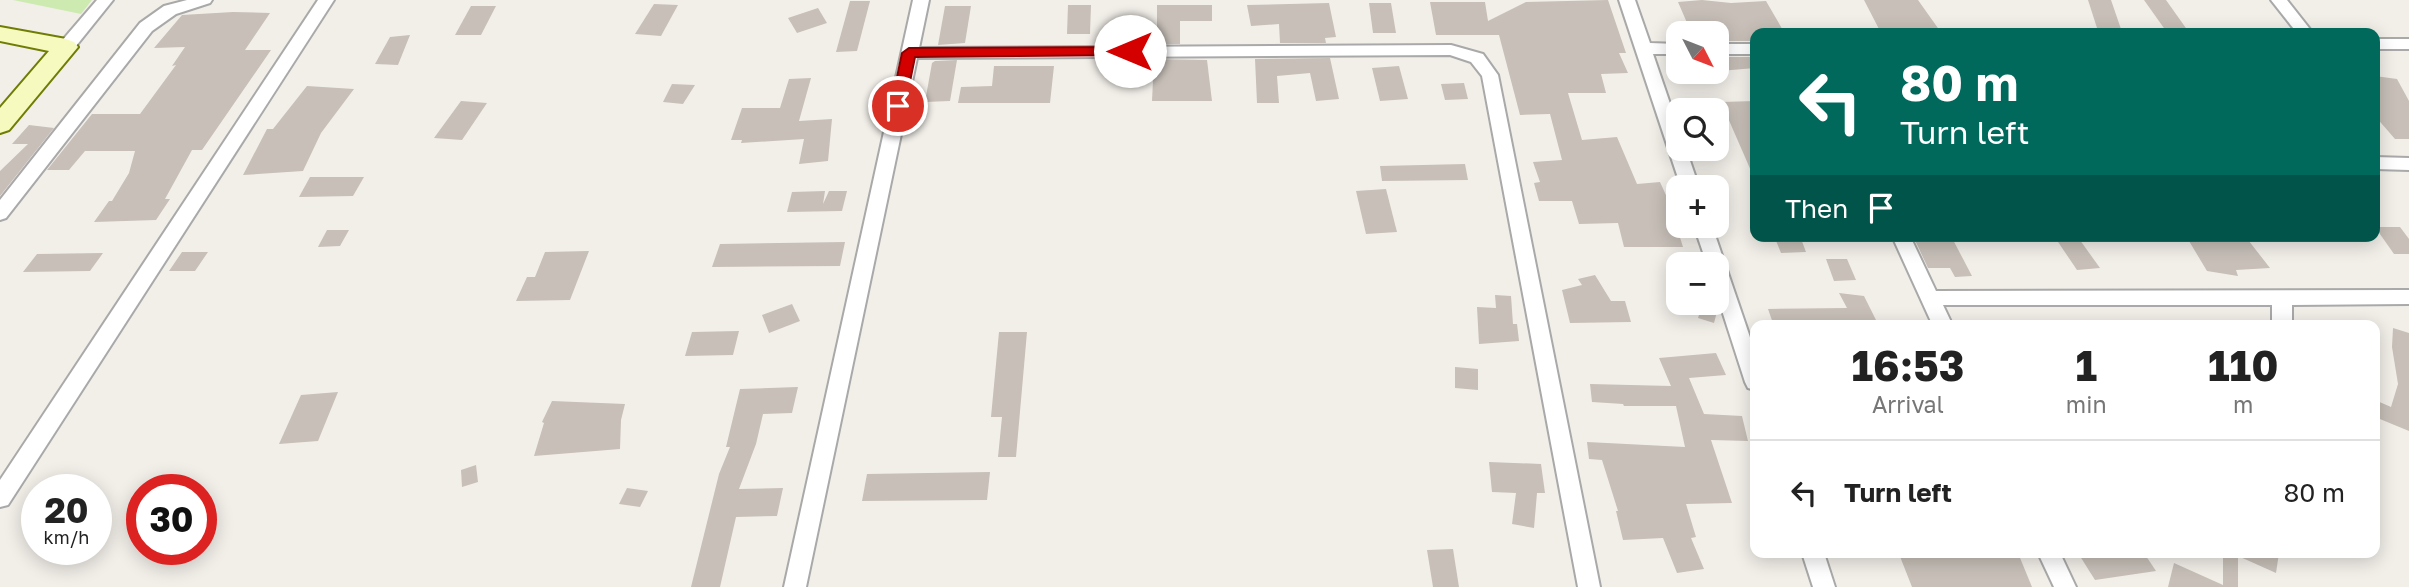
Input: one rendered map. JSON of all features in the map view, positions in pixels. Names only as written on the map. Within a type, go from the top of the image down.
[{"type":"street","points":[[0,124],[105,0]]},
{"type":"street","points":[[0,213],[146,27],[170,10],[204,0]]},
{"type":"street","points":[[0,498],[8,474],[326,0]]},
{"type":"street","points":[[795,587],[921,0]]},
{"type":"street","points":[[1627,0],[1686,175]]},
{"type":"street","points":[[2279,0],[2301,28]]},
{"type":"street","points":[[0,34],[66,47]]},
{"type":"street","points":[[2380,44],[2409,44]]},
{"type":"street","points":[[1644,48],[1666,48]]},
{"type":"street","points":[[1729,49],[1750,49]]},
{"type":"street","points":[[909,53],[1451,50],[1477,58],[1490,75],[1589,587]]},
{"type":"street","points":[[2380,163],[2409,164]]},
{"type":"street","points":[[1904,242],[1939,320]]},
{"type":"street","points":[[2282,297],[2282,320]]},
{"type":"street","points":[[1930,298],[2409,297]]},
{"type":"street","points":[[1729,304],[1750,367]]},
{"type":"street","points":[[1814,558],[1824,587]]},
{"type":"street","points":[[2051,558],[2065,587]]},
{"type":"green space","points":[[13,0],[92,0],[81,14]]},
{"type":"building","points":[[1608,0],[1626,53],[1619,53],[1628,73],[1601,74],[1606,93],[1568,93],[1582,140],[1617,137],[1637,184],[1660,182],[1666,195],[1666,238],[1680,238],[1683,247],[1624,247],[1618,223],[1579,224],[1572,201],[1539,201],[1534,183],[1540,182],[1533,162],[1562,160],[1550,114],[1520,115],[1499,35],[1436,35],[1430,2],[1485,2],[1488,21],[1526,2]]},
{"type":"building","points":[[1864,0],[1918,0],[1938,28],[1878,28]]},
{"type":"building","points":[[2088,0],[2111,0],[2121,28],[2097,28]]},
{"type":"building","points":[[2144,0],[2166,0],[2186,28],[2164,28]]},
{"type":"building","points":[[850,1],[870,1],[857,51],[836,52]]},
{"type":"building","points":[[1766,1],[1782,28],[1750,28],[1750,41],[1729,41],[1729,21],[1686,21],[1678,2]]},
{"type":"building","points":[[1329,3],[1336,37],[1325,38],[1326,43],[1280,43],[1279,24],[1251,26],[1247,5]]},
{"type":"building","points":[[1369,3],[1391,3],[1396,33],[1373,33]]},
{"type":"building","points":[[654,4],[678,5],[661,36],[635,34]]},
{"type":"building","points":[[1068,5],[1091,5],[1090,34],[1067,34]]},
{"type":"building","points":[[1157,5],[1212,5],[1212,21],[1180,21],[1180,44],[1154,44],[1154,36],[1157,36]]},
{"type":"building","points":[[471,6],[496,6],[481,35],[455,35]]},
{"type":"building","points":[[945,6],[971,6],[965,43],[938,45]]},
{"type":"building","points":[[818,8],[827,23],[797,33],[788,18]]},
{"type":"building","points":[[270,13],[245,50],[271,50],[202,150],[192,150],[165,199],[170,199],[156,220],[94,222],[109,201],[112,201],[129,173],[135,151],[85,151],[69,170],[47,170],[92,114],[140,114],[176,65],[172,66],[185,47],[154,48],[182,15]]},
{"type":"building","points":[[410,35],[398,65],[375,64],[390,37]]},
{"type":"building","points":[[1729,57],[1750,57],[1750,68],[1729,70]]},
{"type":"building","points":[[1330,58],[1339,99],[1316,101],[1310,73],[1277,76],[1279,103],[1257,103],[1255,59]]},
{"type":"building","points":[[1154,59],[1207,60],[1212,101],[1152,101]]},
{"type":"building","points":[[957,60],[950,101],[925,102],[932,63]]},
{"type":"building","points":[[994,66],[1054,66],[1050,103],[958,103],[961,87],[992,86]]},
{"type":"building","points":[[1399,66],[1408,99],[1380,101],[1372,68]]},
{"type":"building","points":[[2380,77],[2397,79],[2409,101],[2409,139],[2395,139],[2380,122]]},
{"type":"building","points":[[811,78],[799,121],[832,119],[828,161],[799,164],[804,139],[741,143],[742,140],[731,140],[742,108],[780,108],[789,79]]},
{"type":"building","points":[[1464,83],[1468,99],[1445,100],[1441,84]]},
{"type":"building","points":[[672,84],[695,85],[683,104],[663,102]]},
{"type":"building","points":[[307,86],[354,89],[321,133],[303,171],[243,175],[267,129],[273,129]]},
{"type":"building","points":[[461,101],[487,103],[462,140],[434,138]]},
{"type":"building","points":[[1750,101],[1750,169],[1729,120],[1729,102]]},
{"type":"building","points":[[29,125],[54,128],[0,196],[0,171],[28,144],[12,144]]},
{"type":"building","points":[[1465,164],[1468,180],[1382,181],[1380,166]]},
{"type":"building","points":[[310,177],[364,177],[353,196],[299,197]]},
{"type":"building","points":[[1386,189],[1397,232],[1366,234],[1356,191]]},
{"type":"building","points":[[825,191],[823,204],[829,191],[847,191],[842,211],[787,212],[792,192]]},
{"type":"building","points":[[2380,227],[2400,227],[2409,239],[2409,254],[2394,254],[2380,234]]},
{"type":"building","points":[[327,230],[349,230],[340,246],[318,247]]},
{"type":"building","points":[[845,242],[840,266],[712,267],[720,244]]},
{"type":"building","points":[[1776,242],[1802,242],[1806,252],[1781,253]]},
{"type":"building","points":[[1916,242],[1954,242],[1972,276],[1955,277],[1950,268],[1928,268]]},
{"type":"building","points":[[2058,242],[2081,242],[2100,268],[2077,270]]},
{"type":"building","points":[[2190,242],[2250,242],[2270,268],[2236,270],[2238,276],[2207,271]]},
{"type":"building","points":[[589,251],[570,300],[516,301],[527,277],[535,277],[545,252]]},
{"type":"building","points":[[182,252],[208,252],[195,271],[169,271]]},
{"type":"building","points":[[103,253],[90,271],[23,272],[37,254]]},
{"type":"building","points":[[1826,259],[1847,259],[1856,280],[1834,281]]},
{"type":"building","points":[[1595,275],[1611,301],[1625,301],[1631,322],[1570,323],[1562,290],[1582,285],[1578,279]]},
{"type":"building","points":[[1839,293],[1864,296],[1876,320],[1772,320],[1768,309],[1847,308]]},
{"type":"building","points":[[1495,295],[1511,296],[1513,324],[1517,324],[1519,341],[1479,344],[1477,307],[1496,308]]},
{"type":"building","points":[[792,304],[800,321],[769,333],[762,315]]},
{"type":"building","points":[[1699,315],[1716,315],[1714,323],[1698,318]]},
{"type":"building","points":[[2393,328],[2409,333],[2409,431],[2380,419],[2380,402],[2391,407],[2398,384],[2392,347]]},
{"type":"building","points":[[739,331],[733,355],[685,356],[692,332]]},
{"type":"building","points":[[999,332],[1027,332],[1016,457],[998,457],[1002,417],[991,417]]},
{"type":"building","points":[[1716,353],[1726,375],[1689,378],[1704,414],[1742,416],[1748,441],[1711,440],[1732,503],[1686,504],[1696,537],[1691,538],[1704,569],[1677,573],[1663,538],[1623,540],[1618,511],[1602,460],[1589,459],[1587,442],[1685,447],[1676,406],[1624,406],[1592,402],[1590,384],[1671,386],[1659,358]]},
{"type":"building","points":[[1455,367],[1478,369],[1478,390],[1455,388]]},
{"type":"building","points":[[798,387],[792,413],[763,414],[756,444],[739,489],[783,488],[777,516],[736,517],[720,587],[691,587],[719,474],[730,447],[726,447],[740,389]]},
{"type":"building","points":[[338,392],[318,441],[279,444],[301,395]]},
{"type":"building","points":[[552,401],[625,404],[621,420],[620,449],[534,456],[544,423],[542,422]]},
{"type":"building","points":[[1489,462],[1541,464],[1545,493],[1537,493],[1534,528],[1512,524],[1516,493],[1492,492]]},
{"type":"building","points":[[476,465],[478,482],[462,487],[461,470]]},
{"type":"building","points":[[990,472],[987,500],[862,501],[867,474]]},
{"type":"building","points":[[627,488],[648,491],[640,507],[619,504]]},
{"type":"building","points":[[1453,549],[1459,587],[1433,587],[1427,550]]},
{"type":"building","points":[[1901,558],[2020,558],[2032,587],[1912,587]]},
{"type":"building","points":[[2081,558],[2147,558],[2156,571],[2095,580]]},
{"type":"building","points":[[2223,558],[2238,558],[2238,587],[2168,587],[2174,563],[2223,585]]},
{"type":"building","points":[[2242,558],[2278,558],[2276,573]]},
{"type":"route","points":[[898,106],[909,53],[1130,51]]}]
